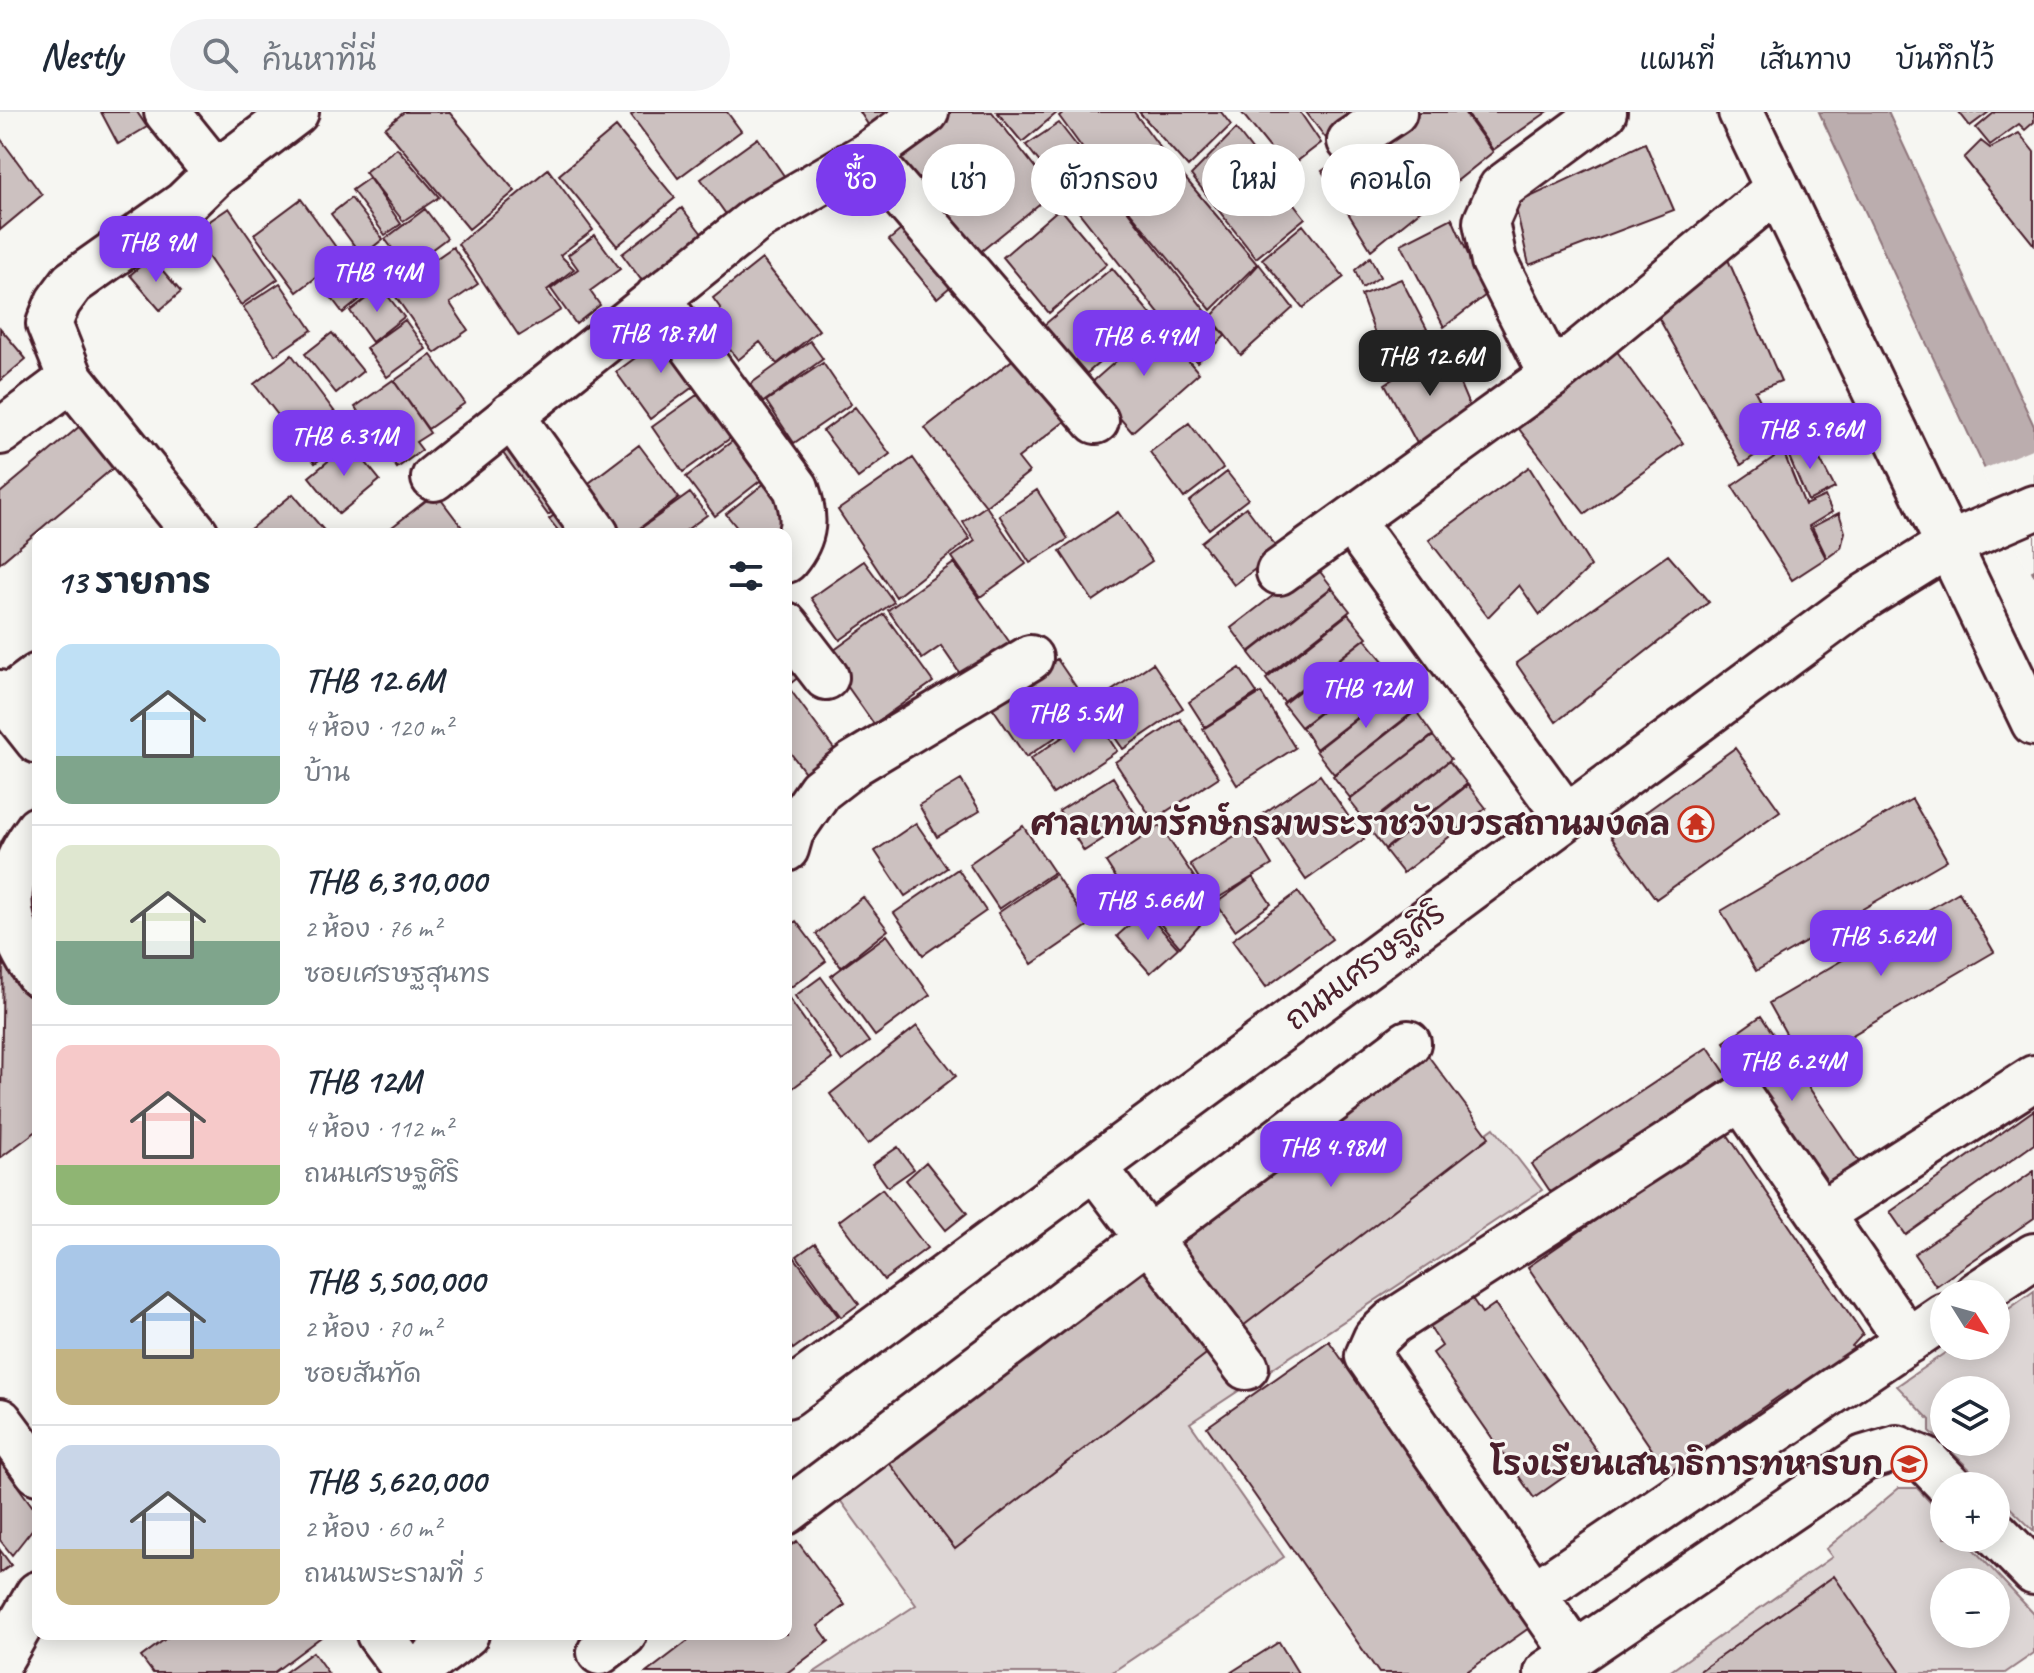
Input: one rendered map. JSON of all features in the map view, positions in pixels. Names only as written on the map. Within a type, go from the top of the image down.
[{"type":"street","points":[[167,112],[216,173]]},
{"type":"street","points":[[191,528],[71,379],[49,324],[58,302],[72,283],[184,204],[216,173],[296,112]]},
{"type":"street","points":[[882,144],[926,112]]},
{"type":"street","points":[[1350,141],[1394,112]]},
{"type":"street","points":[[1552,375],[1494,261],[1486,222],[1501,188],[1604,112]]},
{"type":"street","points":[[1741,112],[2034,723]]},
{"type":"street","points":[[434,478],[757,219],[816,185]]},
{"type":"street","points":[[1279,572],[1552,375],[1776,190]]},
{"type":"street","points":[[906,200],[1096,421]]},
{"type":"street","points":[[657,298],[796,488],[803,508],[804,530],[799,545],[792,553]]},
{"type":"street","points":[[0,432],[71,379]]},
{"type":"street","points":[[511,415],[592,528]]},
{"type":"street","name":"ถนนเศรษฐศิริ","points":[[792,1391],[1095,1168],[1565,815],[1866,596],[1948,545],[2015,516]]},
{"type":"street","points":[[1367,543],[1565,815]]},
{"type":"street","points":[[792,633],[826,677]]},
{"type":"street","points":[[792,831],[820,790],[855,763],[1030,658]]},
{"type":"street","points":[[15,690],[32,728]]},
{"type":"street","points":[[32,834],[4,859],[2,901],[14,937],[32,964]]},
{"type":"street","points":[[792,1507],[1408,1043]]},
{"type":"street","points":[[1821,1214],[2034,1078]]},
{"type":"street","points":[[1908,1341],[1741,1098],[1393,1322],[1376,1338],[1368,1356],[1533,1595],[1561,1664],[1864,1458],[1897,1448],[1925,1460],[1937,1472]]},
{"type":"street","points":[[1095,1168],[1246,1367]]},
{"type":"street","points":[[1998,1280],[2034,1256]]},
{"type":"street","points":[[1533,1595],[1930,1326]]},
{"type":"street","points":[[0,1421],[32,1464]]},
{"type":"street","points":[[2010,1547],[2034,1572]]},
{"type":"street","points":[[0,1660],[32,1604]]},
{"type":"street","points":[[383,1640],[408,1673]]},
{"type":"street","points":[[414,1673],[458,1640]]},
{"type":"shaded area","points":[[1819,112],[1888,112],[2034,426],[2034,575]]},
{"type":"shaded area","points":[[1494,1128],[1542,1190],[1190,1423],[1284,1557],[1111,1673],[813,1673],[916,1605],[832,1489],[899,1439],[963,1518]]},
{"type":"shaded area","points":[[2034,1291],[2034,1531],[2010,1508],[2010,1472],[1972,1472],[1956,1456],[2010,1456],[2010,1376],[1930,1376],[1930,1420],[1897,1386],[1935,1360],[2010,1360],[2010,1308]]},
{"type":"shaded area","points":[[1899,1488],[1917,1488],[1930,1502],[1930,1552],[1976,1552],[1991,1568],[1930,1568],[1930,1648],[2010,1648],[2010,1588],[2034,1614],[2034,1653],[2005,1673],[1901,1673],[1834,1577],[1697,1673],[1668,1673],[1832,1557],[1826,1549]]},
{"type":"pier","points":[[2034,448],[2034,569],[2028,572],[1981,470]]},
{"type":"building","points":[[101,112],[137,112],[147,127],[118,144]]},
{"type":"building","points":[[404,112],[449,112],[515,191],[469,229],[385,128]]},
{"type":"building","points":[[635,112],[727,112],[741,131],[678,178],[631,115]]},
{"type":"building","points":[[860,112],[902,112],[874,134]]},
{"type":"building","points":[[943,112],[992,112],[1031,162],[1031,211],[974,257],[939,216],[1015,216],[1015,144],[922,144],[922,196],[906,177],[906,145]]},
{"type":"building","points":[[997,112],[1058,112],[1022,142]]},
{"type":"building","points":[[1064,112],[1134,112],[1158,144],[1079,144],[1059,116]]},
{"type":"building","points":[[1139,112],[1221,112],[1231,125],[1212,144],[1202,144],[1202,153],[1188,167],[1186,144],[1168,144]]},
{"type":"building","points":[[1241,112],[1300,112],[1321,143],[1305,155],[1305,144],[1267,144]]},
{"type":"building","points":[[1306,112],[1369,112],[1328,141]]},
{"type":"building","points":[[1407,112],[1464,112],[1493,152],[1460,179],[1460,144],[1361,144]]},
{"type":"building","points":[[1466,112],[1547,112],[1493,150]]},
{"type":"building","points":[[1959,112],[1989,112],[1970,126]]},
{"type":"building","points":[[1995,112],[2034,112],[2034,122],[2025,130],[2019,124],[1990,145],[1976,128]]},
{"type":"building","points":[[1059,123],[1075,144],[1031,144],[1031,151],[1026,145]]},
{"type":"building","points":[[616,127],[675,198],[617,246],[559,175]]},
{"type":"building","points":[[1236,129],[1248,144],[1221,144]]},
{"type":"building","points":[[2019,133],[2034,152],[2034,245],[1964,158],[1981,141],[1990,148]]},
{"type":"building","points":[[0,138],[42,195],[0,230]]},
{"type":"building","points":[[758,138],[789,183],[733,224],[701,179]]},
{"type":"building","points":[[1645,143],[1674,210],[1529,265],[1515,204]]},
{"type":"building","points":[[397,148],[439,197],[403,221],[365,172]]},
{"type":"building","points":[[1202,164],[1202,189],[1191,175]]},
{"type":"building","points":[[548,169],[593,230],[560,255],[574,269],[547,290],[561,310],[519,336],[458,244]]},
{"type":"building","points":[[369,178],[401,224],[385,235],[352,190]]},
{"type":"building","points":[[1186,179],[1202,198],[1202,216],[1217,216],[1257,264],[1211,310],[1133,216],[1186,216]]},
{"type":"building","points":[[351,198],[383,239],[362,256],[331,214]]},
{"type":"building","points":[[301,199],[343,257],[297,292],[254,234]]},
{"type":"building","points":[[229,208],[278,279],[241,305],[192,233]]},
{"type":"building","points":[[682,208],[709,243],[648,289],[622,254]]},
{"type":"building","points":[[425,209],[447,238],[407,268],[385,239]]},
{"type":"building","points":[[1051,216],[1067,216],[1107,264],[1049,313],[1003,257]]},
{"type":"building","points":[[1082,216],[1131,216],[1225,336],[1197,362]]},
{"type":"building","points":[[1223,216],[1303,216],[1305,218],[1256,258]]},
{"type":"building","points":[[1350,216],[1413,216],[1371,250]]},
{"type":"building","points":[[915,218],[963,276],[937,298],[889,240]]},
{"type":"building","points":[[1452,218],[1486,295],[1444,327],[1401,244]]},
{"type":"building","points":[[1303,225],[1344,277],[1303,308],[1262,259]]},
{"type":"building","points":[[595,235],[620,269],[590,291],[600,305],[576,324],[551,289],[578,269],[568,255]]},
{"type":"building","points":[[453,247],[478,284],[450,303],[468,330],[435,353],[391,290]]},
{"type":"building","points":[[1726,255],[1781,381],[1755,391],[1780,438],[1741,465],[1652,306]]},
{"type":"building","points":[[151,257],[181,292],[160,310],[130,275]]},
{"type":"building","points":[[1370,257],[1380,277],[1362,288],[1355,270]]},
{"type":"building","points":[[762,259],[819,330],[777,364],[760,342],[738,360],[707,320],[721,309],[713,298]]},
{"type":"building","points":[[361,260],[379,284],[343,313],[324,288]]},
{"type":"building","points":[[1259,264],[1293,308],[1241,355],[1211,317]]},
{"type":"building","points":[[1112,268],[1153,317],[1086,374],[1044,325]]},
{"type":"building","points":[[1401,279],[1427,329],[1382,353],[1361,295]]},
{"type":"building","points":[[280,283],[312,330],[275,355],[243,307]]},
{"type":"building","points":[[381,287],[404,317],[372,342],[350,311]]},
{"type":"building","points":[[405,320],[426,349],[387,377],[366,348]]},
{"type":"building","points":[[1157,325],[1199,373],[1132,432],[1090,384]]},
{"type":"building","points":[[0,328],[26,359],[0,381]]},
{"type":"building","points":[[672,331],[706,377],[650,419],[616,372]]},
{"type":"building","points":[[332,333],[363,371],[336,393],[305,354]]},
{"type":"building","points":[[1608,339],[1683,443],[1585,514],[1509,416]]},
{"type":"building","points":[[810,341],[823,359],[762,403],[749,385]]},
{"type":"building","points":[[1444,346],[1473,415],[1420,449],[1385,384]]},
{"type":"building","points":[[1024,351],[1073,415],[1018,458],[1029,472],[986,506],[925,428]]},
{"type":"building","points":[[292,355],[352,435],[315,463],[254,384]]},
{"type":"building","points":[[431,355],[465,403],[428,429],[394,381]]},
{"type":"building","points":[[823,363],[851,404],[794,443],[766,401]]},
{"type":"building","points":[[393,380],[430,433],[416,442],[422,450],[397,468],[355,407]]},
{"type":"building","points":[[711,385],[743,429],[683,472],[652,427]]},
{"type":"building","points":[[855,407],[890,454],[858,478],[823,431]]},
{"type":"building","points":[[86,421],[120,462],[42,528],[32,528],[32,536],[0,563],[0,493]]},
{"type":"building","points":[[1189,423],[1223,468],[1184,498],[1150,452]]},
{"type":"building","points":[[744,432],[774,470],[715,516],[686,477]]},
{"type":"building","points":[[519,435],[567,500],[548,515],[500,449]]},
{"type":"building","points":[[1809,439],[1835,488],[1808,501],[1787,452]]},
{"type":"building","points":[[350,443],[380,480],[339,514],[309,477]]},
{"type":"building","points":[[639,445],[679,498],[640,528],[617,528],[585,486]]},
{"type":"building","points":[[1783,451],[1805,505],[1825,496],[1832,512],[1809,526],[1826,558],[1792,580],[1732,486]]},
{"type":"building","points":[[913,458],[970,539],[896,597],[838,510]]},
{"type":"building","points":[[1529,467],[1591,566],[1540,615],[1519,585],[1488,617],[1429,540]]},
{"type":"building","points":[[1227,472],[1248,499],[1209,529],[1189,502]]},
{"type":"building","points":[[766,482],[801,526],[792,531],[792,528],[737,528],[726,514]]},
{"type":"building","points":[[1037,490],[1068,539],[1030,563],[999,515]]},
{"type":"building","points":[[436,493],[462,528],[391,528]]},
{"type":"building","points":[[690,493],[707,515],[689,528],[641,528]]},
{"type":"building","points":[[293,494],[322,528],[251,528]]},
{"type":"building","points":[[571,502],[572,528],[556,528],[549,519]]},
{"type":"building","points":[[986,506],[1026,564],[980,597],[952,557],[975,541],[963,522]]},
{"type":"building","points":[[1246,507],[1279,551],[1234,585],[1201,542]]},
{"type":"building","points":[[1118,512],[1152,561],[1093,601],[1060,551]]},
{"type":"building","points":[[1839,513],[1845,532],[1841,548],[1827,558],[1812,527]]},
{"type":"building","points":[[1668,555],[1709,602],[1556,722],[1516,663]]},
{"type":"building","points":[[864,561],[894,602],[840,640],[811,598]]},
{"type":"building","points":[[954,563],[1013,647],[965,681],[941,646],[922,659],[888,610]]},
{"type":"building","points":[[1314,564],[1332,587],[1249,652],[1231,628]]},
{"type":"building","points":[[1332,588],[1350,611],[1267,676],[1249,653]]},
{"type":"building","points":[[884,614],[933,682],[874,724],[826,656]]},
{"type":"building","points":[[1348,614],[1367,637],[1284,702],[1266,679]]},
{"type":"building","points":[[1365,639],[1384,662],[1301,727],[1283,704]]},
{"type":"building","points":[[792,646],[809,669],[792,682]]},
{"type":"building","points":[[1057,659],[1093,712],[1026,757],[990,704]]},
{"type":"building","points":[[1153,663],[1183,708],[1123,749],[1092,704]]},
{"type":"building","points":[[1384,663],[1399,685],[1316,749],[1302,727]]},
{"type":"building","points":[[1240,668],[1257,693],[1205,727],[1189,702]]},
{"type":"building","points":[[1399,686],[1417,709],[1334,774],[1316,751]]},
{"type":"building","points":[[792,692],[837,753],[807,775],[792,755]]},
{"type":"building","points":[[1261,693],[1295,748],[1237,785],[1203,729]]},
{"type":"building","points":[[1416,711],[1433,735],[1351,799],[1333,776]]},
{"type":"building","points":[[1094,716],[1117,751],[1053,794],[1030,759]]},
{"type":"building","points":[[1180,719],[1219,777],[1153,820],[1115,762]]},
{"type":"building","points":[[1433,736],[1451,759],[1368,824],[1349,800]]},
{"type":"building","name":"ศาลเทพารักษ์กรมพระราชวังบวรสถานมงคล","points":[[1735,748],[1780,811],[1656,899],[1611,837]]},
{"type":"building","points":[[1449,761],[1467,784],[1385,849],[1367,826]]},
{"type":"building","points":[[1320,775],[1364,839],[1306,880],[1261,815]]},
{"type":"building","points":[[1113,777],[1137,817],[1084,851],[1059,811]]},
{"type":"building","points":[[961,780],[980,811],[937,837],[919,805]]},
{"type":"building","points":[[1468,785],[1486,808],[1403,873],[1385,850]]},
{"type":"building","points":[[1912,799],[1947,860],[1756,971],[1721,911]]},
{"type":"building","points":[[916,823],[947,868],[905,896],[875,851]]},
{"type":"building","points":[[1023,826],[1054,872],[999,909],[969,864]]},
{"type":"building","points":[[1160,826],[1204,892],[1179,908],[1167,890],[1137,911],[1106,862]]},
{"type":"building","points":[[1249,827],[1272,865],[1213,901],[1190,864]]},
{"type":"building","points":[[958,869],[986,911],[923,955],[894,913]]},
{"type":"building","points":[[1055,874],[1089,925],[1032,964],[998,913]]},
{"type":"building","points":[[1253,877],[1271,904],[1235,930],[1216,903]]},
{"type":"building","points":[[1298,892],[1332,939],[1266,987],[1232,940]]},
{"type":"building","points":[[1959,892],[1994,952],[1803,1064],[1769,1003]]},
{"type":"building","points":[[863,897],[888,930],[841,967],[816,934]]},
{"type":"building","points":[[1169,899],[1200,925],[1180,947],[1150,912]]},
{"type":"building","points":[[1145,911],[1178,948],[1150,973],[1117,936]]},
{"type":"building","points":[[796,921],[826,961],[792,986],[792,924]]},
{"type":"building","points":[[887,935],[930,995],[875,1036],[831,976]]},
{"type":"building","points":[[3,957],[32,997],[32,1134],[0,1158]]},
{"type":"building","points":[[821,977],[869,1042],[842,1061],[795,996]]},
{"type":"building","points":[[792,1002],[832,1059],[792,1089]]},
{"type":"building","points":[[1761,1016],[1861,1165],[1824,1190],[1724,1042]]},
{"type":"building","points":[[917,1026],[956,1076],[868,1144],[830,1094]]},
{"type":"building","points":[[1708,1047],[1728,1077],[1552,1194],[1532,1164]]},
{"type":"building","points":[[1423,1049],[1489,1137],[1239,1329],[1172,1242]]},
{"type":"building","points":[[2034,1110],[2034,1144],[1906,1235],[1890,1212]]},
{"type":"building","points":[[1725,1131],[1863,1334],[1852,1346],[1860,1356],[1793,1402],[1787,1391],[1668,1473],[1528,1267]]},
{"type":"building","points":[[898,1147],[914,1169],[888,1187],[872,1165]]},
{"type":"building","points":[[926,1162],[967,1213],[946,1230],[906,1180]]},
{"type":"building","points":[[2034,1171],[2034,1218],[1945,1280],[1932,1280],[1914,1254]]},
{"type":"building","points":[[882,1189],[927,1248],[884,1280],[839,1221]]},
{"type":"building","points":[[815,1243],[859,1304],[841,1317],[797,1256]]},
{"type":"building","points":[[792,1254],[838,1316],[792,1348]]},
{"type":"building","points":[[1142,1262],[1210,1351],[955,1549],[887,1460]]},
{"type":"building","points":[[1471,1297],[1482,1313],[1495,1304],[1598,1453],[1534,1498],[1433,1353],[1442,1346],[1429,1326]]},
{"type":"building","points":[[1329,1341],[1529,1628],[1465,1673],[1379,1673],[1207,1427]]},
{"type":"building","points":[[0,1462],[32,1506],[32,1530],[12,1555],[0,1540]]},
{"type":"building","points":[[797,1541],[845,1605],[818,1626],[829,1641],[787,1673],[646,1673],[689,1640],[792,1640],[792,1545]]},
{"type":"building","points":[[0,1550],[11,1565],[0,1573]]},
{"type":"building","points":[[1834,1576],[1901,1673],[1697,1673]]},
{"type":"building","points":[[164,1640],[317,1640],[273,1673],[153,1673],[141,1657]]},
{"type":"building","points":[[1279,1642],[1298,1673],[1230,1673]]},
{"type":"building","points":[[313,1652],[328,1673],[284,1673]]},
{"type":"place","name":"ศาลเทพารักษ์กรมพระราชวังบวรสถานมงคล","points":[[1696,824]]},
{"type":"place","name":"โรงเรียนเสนาธิการทหารบก","points":[[1909,1464]]}]
